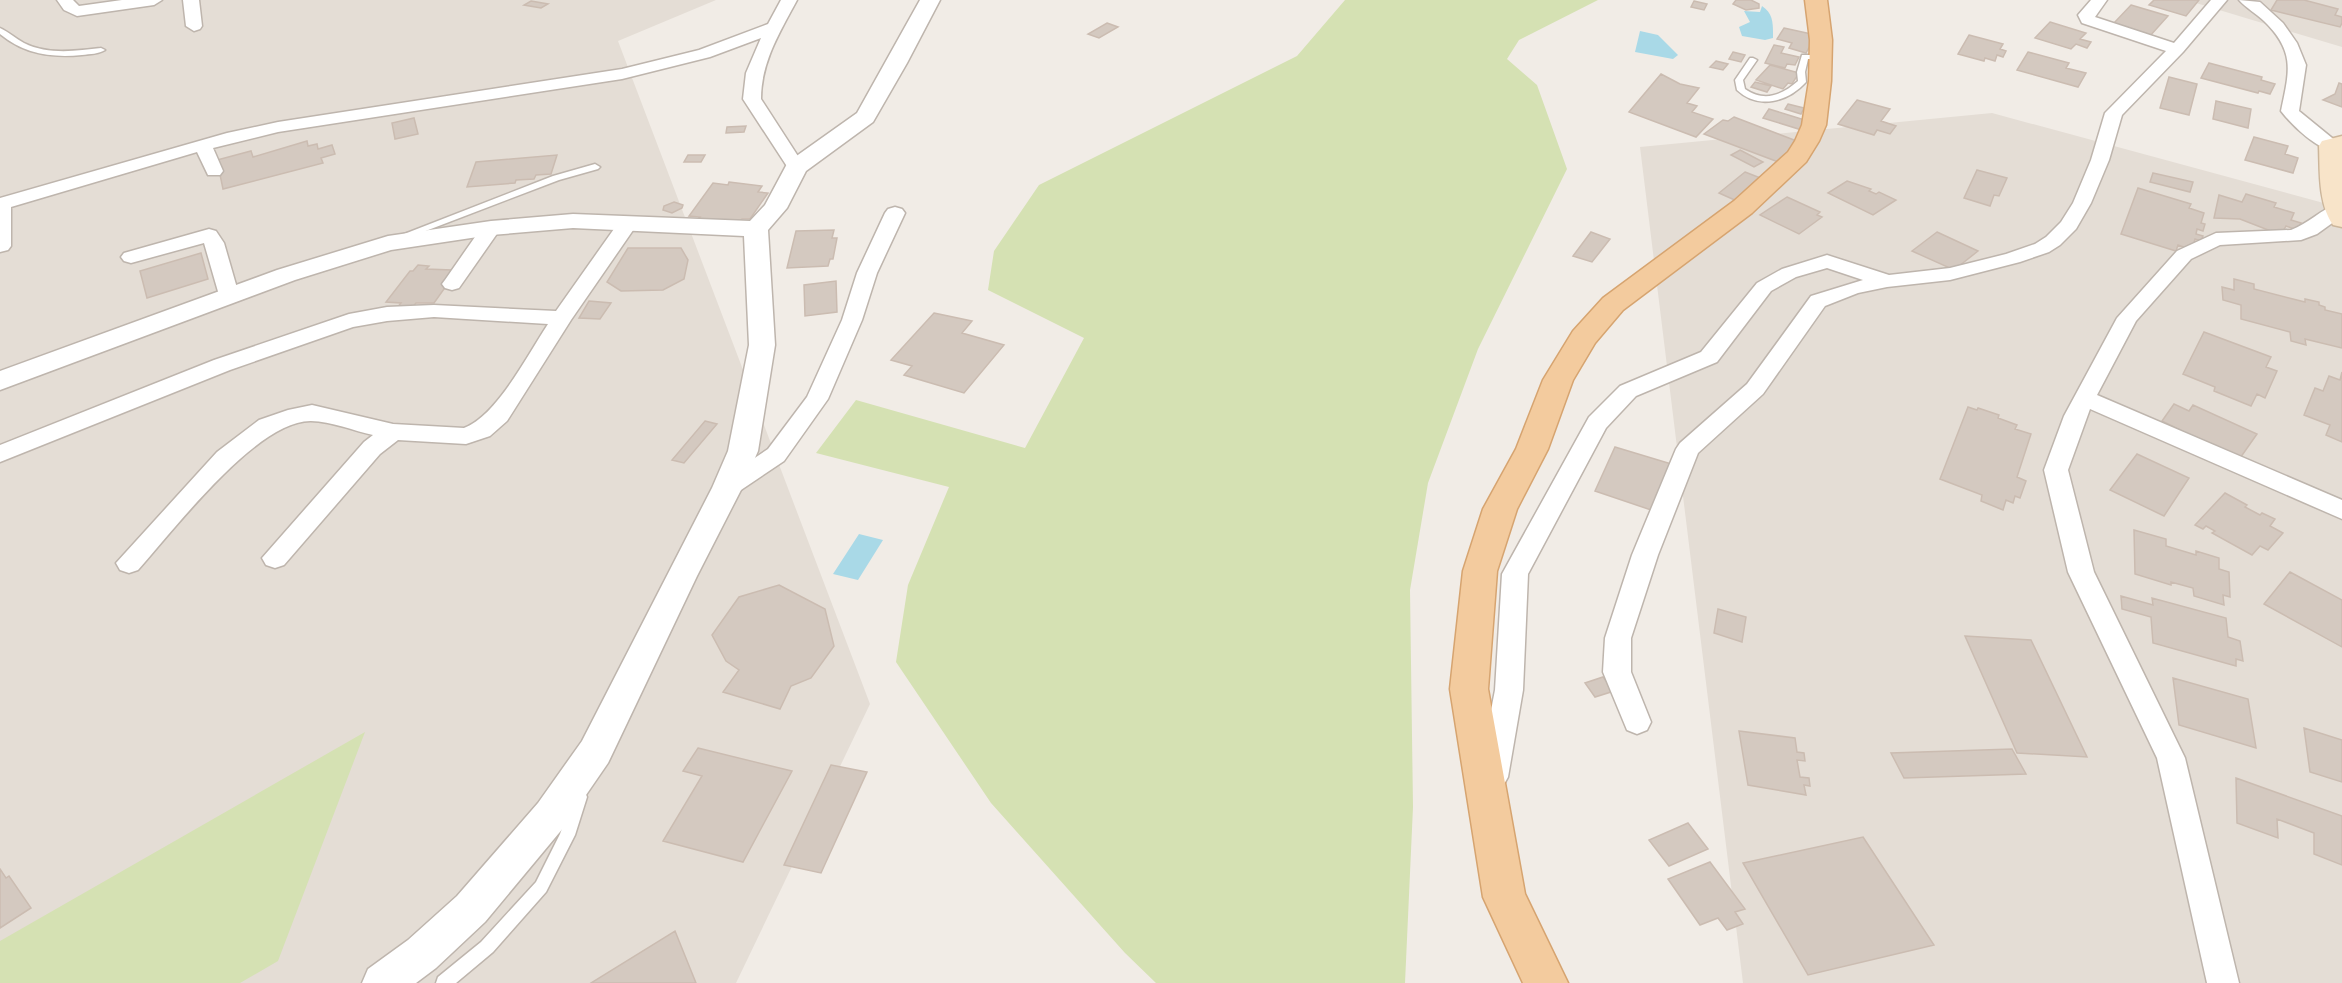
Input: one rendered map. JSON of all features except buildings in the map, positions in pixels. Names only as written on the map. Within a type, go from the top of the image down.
[{"type":"main road","points":[[1546,983],[1504,897],[1468,689],[1480,571],[1500,509],[1532,448],[1558,380],[1583,338],[1614,304],[1743,207],[1797,157],[1814,125],[1820,81],[1821,40],[1816,0]]},
{"type":"main road","points":[[2336,144],[2339,208]]},
{"type":"street","points":[[65,0],[69,7],[77,10],[154,0]]},
{"type":"street","points":[[190,0],[194,26]]},
{"type":"street","points":[[789,0],[760,57],[751,87],[752,99],[796,167]]},
{"type":"street","points":[[382,983],[422,954],[471,909],[551,814],[595,752],[727,488],[743,451],[762,345],[756,229],[775,208],[796,167],[865,117],[930,0]]},
{"type":"street","points":[[2099,0],[2086,15],[2088,20],[2177,49]]},
{"type":"street","points":[[1637,722],[1617,672],[1618,638],[1645,555],[1688,449],[1755,389],[1818,301],[1853,288],[1888,281],[1950,274],[2013,258],[2042,248],[2053,241],[2069,225],[2082,202],[2100,160],[2114,113],[2177,49],[2219,0]]},
{"type":"street","points":[[2247,0],[2270,20],[2288,41],[2298,62],[2290,111],[2296,119],[2336,144]]},
{"type":"street","points":[[1,246],[1,204],[203,145],[278,127],[622,74],[704,54],[775,27]]},
{"type":"street","points":[[203,145],[214,171]]},
{"type":"street","points":[[2223,983],[2171,758],[2081,572],[2056,470],[2075,416],[2127,318],[2184,255],[2216,239],[2294,236],[2310,230],[2339,208]]},
{"type":"street","points":[[727,488],[776,455],[817,399],[852,321],[867,273],[895,213]]},
{"type":"street","points":[[0,381],[229,296],[388,243],[491,228],[573,221],[756,229]]},
{"type":"street","points":[[129,563],[225,458],[267,426],[312,413],[393,432],[466,436],[482,430],[499,416],[562,318],[628,223]]},
{"type":"street","points":[[452,284],[491,228]]},
{"type":"street","points":[[131,257],[209,235],[214,243],[229,296]]},
{"type":"street","points":[[1488,806],[1509,690],[1515,574],[1597,423],[1628,391],[1709,357],[1764,287],[1789,273],[1827,261],[1888,281]]},
{"type":"street","points":[[0,454],[222,365],[349,321],[387,314],[434,311],[562,318]]},
{"type":"street","points":[[2084,398],[2342,510]]},
{"type":"street","points":[[275,558],[372,448],[393,432]]},
{"type":"lane","points":[[0,30],[11,41],[26,49],[68,54],[101,50]]},
{"type":"lane","points":[[1753,60],[1739,80],[1741,90],[1748,96],[1762,101],[1790,94],[1802,82],[1801,72],[1805,57],[1819,57]]},
{"type":"lane","points":[[388,243],[556,178],[596,167]]},
{"type":"lane","points":[[444,983],[487,947],[541,887],[567,835],[595,752]]},
{"type":"shaded area","points":[[0,0],[716,0],[618,41],[870,704],[736,983],[0,983]]},
{"type":"shaded area","points":[[2186,0],[2342,0],[2342,47]]},
{"type":"shaded area","points":[[1992,113],[2342,208],[2342,983],[1743,983],[1640,147]]},
{"type":"green space","points":[[1345,0],[1598,0],[1519,40],[1507,59],[1537,85],[1567,169],[1478,349],[1428,483],[1410,590],[1413,807],[1405,983],[1156,983],[1125,953],[991,803],[896,662],[908,585],[949,487],[816,453],[856,400],[1025,448],[1084,338],[988,290],[994,251],[1039,185],[1297,56]]},
{"type":"green space","points":[[365,732],[278,961],[240,983],[0,983],[0,941]]},
{"type":"water","points":[[1762,6],[1771,16],[1773,38],[1765,40],[1742,36],[1739,27],[1750,22],[1744,11],[1760,12]]},
{"type":"water","points":[[1640,31],[1658,35],[1678,55],[1673,59],[1635,52]]},
{"type":"water","points":[[859,534],[883,540],[858,580],[833,574]]}]
